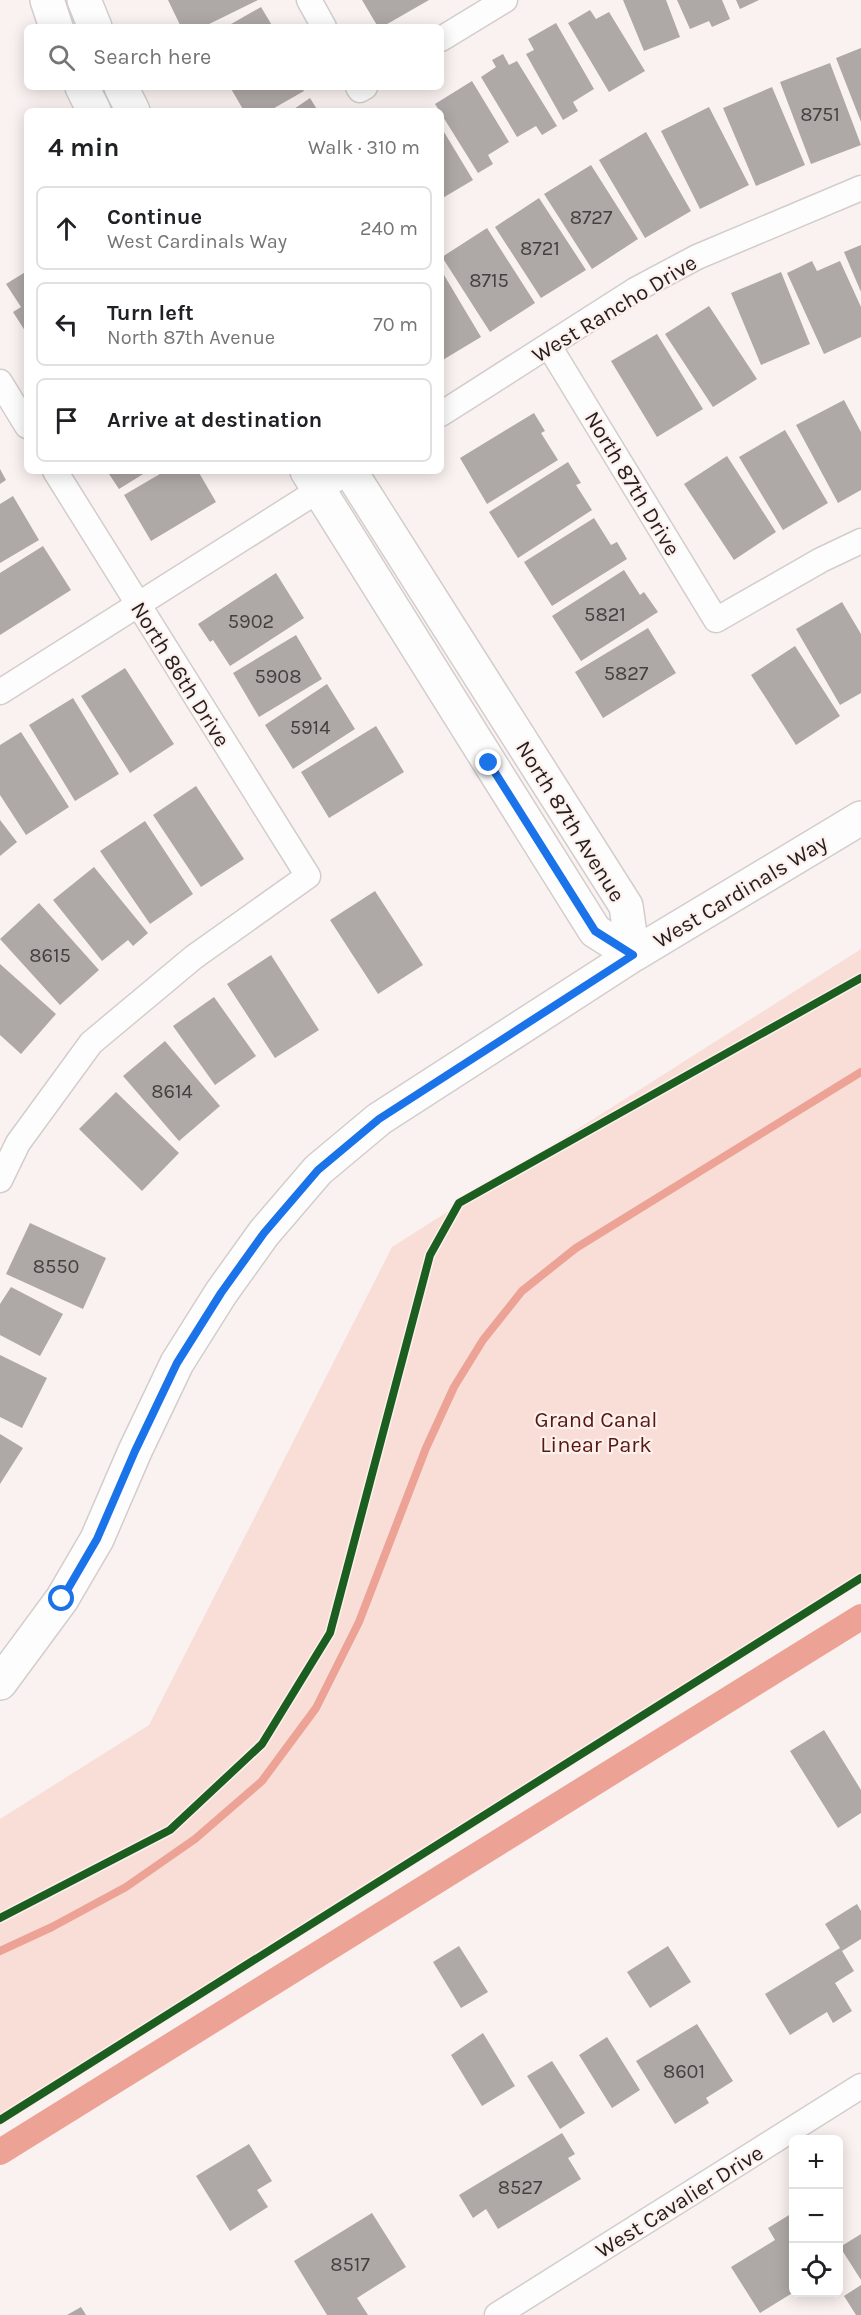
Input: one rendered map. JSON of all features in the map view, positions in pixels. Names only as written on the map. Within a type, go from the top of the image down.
[{"type":"street","points":[[47,0],[55,24]]},
{"type":"street","points":[[84,0],[94,24]]},
{"type":"street","points":[[309,0],[322,24]]},
{"type":"street","points":[[444,37],[505,0]]},
{"type":"street","points":[[84,90],[92,108]]},
{"type":"street","points":[[122,90],[132,108]]},
{"type":"street","name":"West Rancho Drive","points":[[444,412],[635,290],[697,257],[861,188]]},
{"type":"street","name":"North 87th Drive","points":[[549,346],[716,620],[821,560],[861,541]]},
{"type":"street","points":[[0,382],[24,421]]},
{"type":"street","name":"North 86th Drive","points":[[0,1180],[18,1143],[91,1043],[194,957],[308,876],[57,474]]},
{"type":"street","points":[[0,692],[137,604],[313,480],[337,474]]},
{"type":"street","name":"North 87th Avenue","points":[[351,474],[626,906],[633,955]]},
{"type":"street","name":"North 87th Avenue","points":[[313,480],[595,931],[633,955]]},
{"type":"street","name":"West Cardinals Way","points":[[0,1683],[62,1599],[97,1539],[135,1451],[177,1363],[221,1293],[264,1233],[311,1179],[379,1119],[633,955],[861,818]]},
{"type":"street","name":"West Cavalier Drive","points":[[497,2315],[861,2086]]},
{"type":"green space","name":"Grand Canal Linear Park","points":[[861,949],[861,1578],[0,2120],[0,1819],[149,1725],[392,1247]]},
{"type":"building","points":[[168,0],[258,0],[209,24],[180,24]]},
{"type":"building","points":[[362,0],[429,0],[387,24],[376,24]]},
{"type":"building","points":[[623,0],[666,0],[680,37],[644,51]]},
{"type":"building","points":[[677,0],[722,0],[730,19],[712,27],[709,21],[690,29]]},
{"type":"building","points":[[736,0],[759,0],[740,9]]},
{"type":"building","points":[[261,7],[271,24],[231,24]]},
{"type":"building","points":[[590,10],[596,19],[609,12],[645,71],[609,92],[568,23]]},
{"type":"building","points":[[556,23],[594,89],[573,102],[578,111],[563,120],[526,54],[534,50],[528,39]]},
{"type":"building","points":[[861,48],[861,122],[836,58]]},
{"type":"building","points":[[503,54],[509,65],[517,61],[557,126],[542,135],[536,126],[517,137],[481,77],[496,67],[492,60]]},
{"type":"building","points":[[830,63],[861,145],[811,164],[780,82]]},
{"type":"building","points":[[472,81],[509,142],[488,155],[493,164],[478,173],[444,118],[444,108],[437,108],[435,104]]},
{"type":"building","points":[[772,87],[805,165],[756,186],[723,108]]},
{"type":"building","points":[[232,90],[304,91],[274,108],[242,108]]},
{"type":"building","points":[[310,98],[316,108],[295,108]]},
{"type":"building","points":[[709,107],[749,185],[700,209],[661,131]]},
{"type":"building","points":[[444,132],[473,180],[444,197]]},
{"type":"building","points":[[646,132],[691,211],[645,238],[599,160]]},
{"type":"building","points":[[591,165],[638,239],[592,269],[544,194]]},
{"type":"building","points":[[539,198],[586,270],[541,298],[495,227]]},
{"type":"building","points":[[487,228],[535,303],[490,332],[444,260],[444,256]]},
{"type":"building","points":[[861,245],[861,292],[844,252]]},
{"type":"building","points":[[812,261],[817,271],[840,261],[861,307],[861,337],[824,354],[787,273]]},
{"type":"building","points":[[781,272],[810,344],[761,365],[731,293]]},
{"type":"building","points":[[24,273],[24,329],[13,312],[21,307],[6,284]]},
{"type":"building","points":[[444,275],[481,337],[444,359]]},
{"type":"building","points":[[709,306],[757,379],[713,407],[665,334]]},
{"type":"building","points":[[657,334],[703,409],[657,437],[611,361]]},
{"type":"building","points":[[844,400],[861,432],[861,490],[838,503],[796,425]]},
{"type":"building","points":[[534,413],[545,431],[541,433],[558,460],[487,504],[460,458]]},
{"type":"building","points":[[785,430],[828,503],[783,530],[739,457]]},
{"type":"building","points":[[727,456],[776,532],[734,560],[684,484]]},
{"type":"building","points":[[568,462],[581,483],[576,485],[592,510],[518,558],[489,512]]},
{"type":"building","points":[[0,469],[6,480],[0,484]]},
{"type":"building","points":[[109,474],[143,474],[119,489]]},
{"type":"building","points":[[160,474],[200,474],[216,502],[151,541],[124,495]]},
{"type":"building","points":[[13,496],[39,540],[0,563],[0,504]]},
{"type":"building","points":[[594,518],[611,545],[617,542],[627,559],[552,606],[524,562]]},
{"type":"building","points":[[43,546],[71,590],[0,635],[0,573]]},
{"type":"building","points":[[624,570],[640,595],[644,592],[658,612],[581,661],[552,616]]},
{"type":"building","points":[[276,573],[304,618],[230,666],[213,640],[210,642],[198,624]]},
{"type":"building","points":[[842,602],[861,634],[861,693],[840,705],[796,629]]},
{"type":"building","points":[[648,628],[676,673],[603,718],[575,672]]},
{"type":"building","points":[[296,635],[322,679],[259,717],[233,673]]},
{"type":"building","points":[[795,646],[840,716],[796,745],[751,675]]},
{"type":"building","points":[[125,668],[174,744],[130,773],[81,696]]},
{"type":"building","points":[[327,684],[355,729],[293,769],[265,725]]},
{"type":"building","points":[[73,698],[119,774],[75,801],[29,725]]},
{"type":"building","points":[[376,726],[404,772],[329,818],[301,772]]},
{"type":"building","points":[[21,732],[69,807],[26,835],[0,795],[0,745]]},
{"type":"building","points":[[196,786],[244,859],[201,887],[153,815]]},
{"type":"building","points":[[0,820],[17,842],[0,856]]},
{"type":"building","points":[[145,821],[193,894],[150,924],[100,851]]},
{"type":"building","points":[[94,867],[148,933],[133,946],[128,940],[102,961],[53,900]]},
{"type":"building","points":[[375,891],[423,965],[378,994],[330,920]]},
{"type":"building","points":[[39,903],[99,970],[60,1005],[0,939]]},
{"type":"building","points":[[271,955],[319,1030],[275,1058],[227,984]]},
{"type":"building","points":[[0,964],[56,1014],[21,1054],[0,1035]]},
{"type":"building","points":[[214,997],[256,1056],[215,1085],[173,1026]]},
{"type":"building","points":[[165,1041],[220,1106],[179,1141],[123,1076]]},
{"type":"building","points":[[116,1092],[179,1153],[142,1191],[79,1129]]},
{"type":"building","points":[[30,1223],[106,1258],[83,1309],[6,1274]]},
{"type":"building","points":[[11,1287],[63,1314],[40,1356],[0,1335],[0,1304]]},
{"type":"building","points":[[0,1355],[47,1378],[22,1428],[0,1417]]},
{"type":"building","points":[[0,1434],[23,1448],[0,1484]]},
{"type":"building","points":[[824,1730],[861,1790],[861,1813],[838,1828],[790,1751]]},
{"type":"building","points":[[857,1904],[861,1911],[861,1939],[842,1951],[854,1971],[835,1983],[852,2011],[833,2023],[827,2012],[790,2035],[765,1994],[840,1948],[825,1924]]},
{"type":"building","points":[[459,1946],[488,1992],[461,2008],[433,1962]]},
{"type":"building","points":[[668,1946],[691,1982],[650,2008],[627,1972]]},
{"type":"building","points":[[697,2024],[733,2081],[706,2098],[709,2103],[675,2124],[636,2061]]},
{"type":"building","points":[[483,2033],[515,2086],[482,2106],[451,2055]]},
{"type":"building","points":[[607,2037],[640,2090],[612,2108],[579,2055]]},
{"type":"building","points":[[552,2061],[585,2113],[560,2129],[527,2076]]},
{"type":"building","points":[[562,2133],[575,2154],[568,2158],[581,2179],[498,2229],[486,2209],[473,2218],[459,2195]]},
{"type":"building","points":[[249,2144],[272,2181],[257,2190],[268,2207],[230,2231],[196,2176]]},
{"type":"building","points":[[372,2213],[406,2267],[357,2298],[368,2315],[327,2315],[294,2261]]},
{"type":"building","points":[[789,2215],[789,2295],[760,2313],[731,2267],[775,2240],[768,2228]]},
{"type":"building","points":[[861,2234],[861,2280],[843,2252],[843,2245]]},
{"type":"building","points":[[861,2285],[861,2315],[856,2315],[844,2296]]},
{"type":"building","points":[[81,2307],[86,2315],[67,2315]]},
{"type":"waterway","points":[[0,1951],[52,1927],[126,1887],[195,1839],[262,1781],[316,1708],[359,1622],[426,1448],[454,1387],[483,1340],[522,1291],[576,1248],[861,1072]]},
{"type":"waterway","points":[[0,2152],[861,1617]]},
{"type":"cycle path","points":[[0,1918],[170,1830],[262,1744],[330,1633],[430,1255],[459,1203],[861,978]]},
{"type":"cycle path","points":[[0,2120],[861,1578]]},
{"type":"route","points":[[62,1599],[97,1539],[135,1451],[177,1363],[221,1293],[264,1233],[318,1170],[379,1119],[633,955],[595,931],[489,763]]}]
